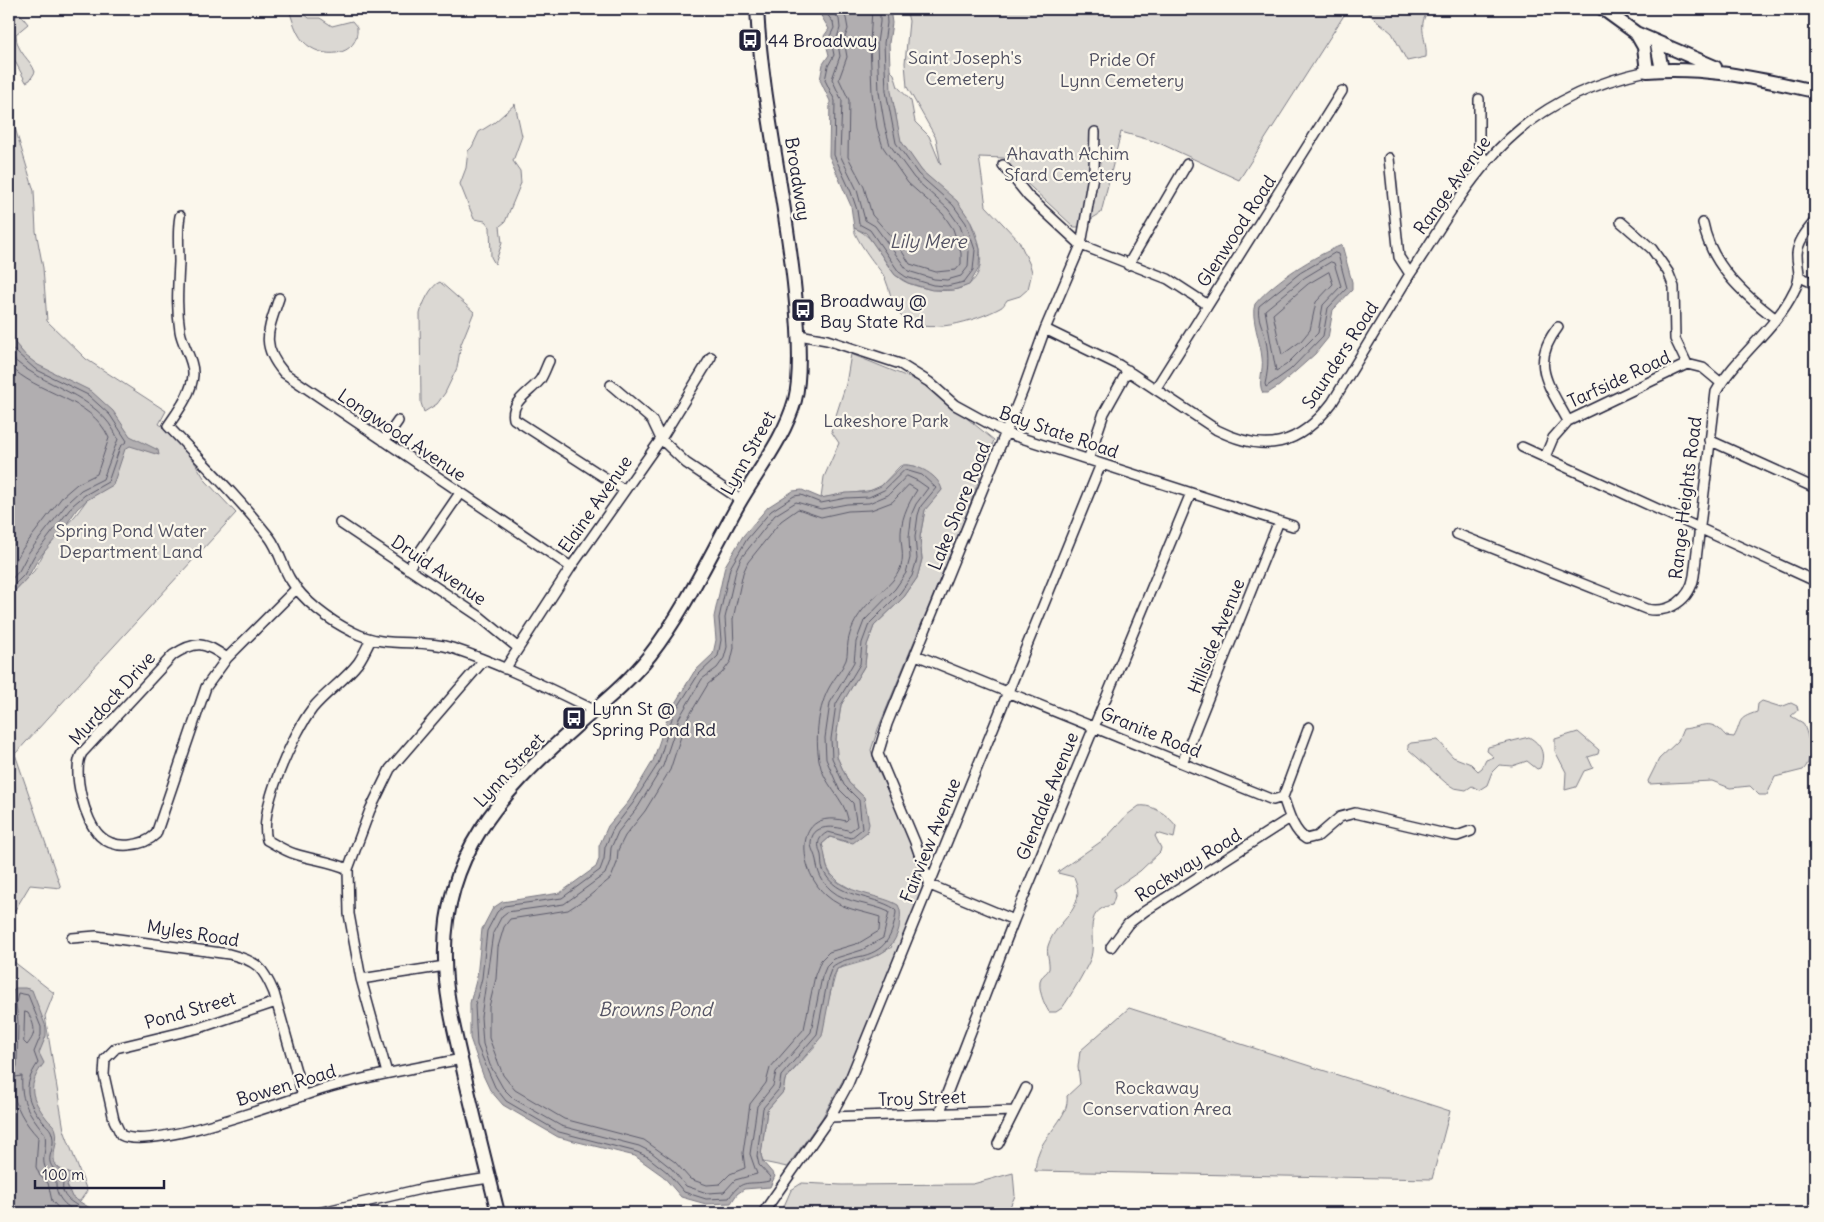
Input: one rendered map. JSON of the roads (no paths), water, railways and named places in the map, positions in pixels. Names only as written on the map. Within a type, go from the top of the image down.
[{"type":"main road","name":"Broadway","points":[[757,9],[772,127],[790,240],[799,336],[798,354]]},
{"type":"main road","points":[[1603,9],[1636,34],[1729,73]]},
{"type":"main road","points":[[1636,34],[1644,47],[1647,71]]},
{"type":"main road","points":[[1657,44],[1662,70]]},
{"type":"main road","name":"Range Avenue","points":[[1647,71],[1697,69],[1729,73],[1815,91]]},
{"type":"main road","name":"Lynn Street","points":[[498,1213],[460,1059],[450,1012],[445,966],[450,902],[462,863],[485,821],[518,780],[616,692],[649,656],[675,618],[741,500],[778,442],[796,396],[798,354]]},
{"type":"street","name":"Range Avenue","points":[[1410,274],[1486,163],[1511,136],[1560,103],[1603,82],[1647,71]]},
{"type":"street","name":"Glenwood Road","points":[[1156,388],[1342,91]]},
{"type":"street","points":[[1479,99],[1480,150],[1486,163]]},
{"type":"street","name":"Lake Shore Road","points":[[930,885],[915,842],[878,754],[887,724],[1006,433],[1045,329],[1081,246],[1094,170],[1095,132]]},
{"type":"street","points":[[1389,158],[1399,257],[1410,274]]},
{"type":"street","points":[[1128,265],[1187,164]]},
{"type":"street","points":[[1003,165],[1028,196],[1081,246],[1168,279],[1208,305]]},
{"type":"street","points":[[180,216],[177,231],[179,261],[176,294],[180,333],[193,368],[193,376],[182,404],[168,426],[224,485],[271,540],[290,580],[316,608],[353,632],[381,643],[414,642],[451,648],[505,668],[594,710]]},
{"type":"street","name":"Range Heights Road","points":[[1457,534],[1641,608],[1654,610],[1676,605],[1688,592],[1693,580],[1714,401],[1721,383],[1776,319],[1794,293],[1800,277],[1798,248],[1804,234],[1815,221]]},
{"type":"street","points":[[1620,222],[1652,249],[1668,272],[1674,287],[1675,338],[1687,364]]},
{"type":"street","points":[[1703,223],[1711,248],[1724,270],[1747,296],[1776,319]]},
{"type":"street","name":"Saunders Road","points":[[1045,329],[1128,370],[1217,430],[1232,438],[1262,444],[1293,439],[1320,419],[1332,403],[1410,274]]},
{"type":"street","points":[[1800,277],[1815,284]]},
{"type":"street","name":"Longwood Avenue","points":[[279,298],[267,340],[271,356],[276,364],[298,384],[571,567]]},
{"type":"street","points":[[1558,327],[1545,346],[1542,366],[1546,380],[1568,421]]},
{"type":"street","name":"Bay State Road","points":[[799,336],[827,340],[900,364],[929,382],[954,405],[1006,433],[1293,526]]},
{"type":"street","name":"Elaine Avenue","points":[[505,668],[571,567],[661,439],[711,356]]},
{"type":"street","points":[[549,361],[539,380],[515,405],[514,415],[520,423],[533,432],[624,490]]},
{"type":"street","name":"Tarfside Road","points":[[1545,457],[1553,438],[1568,421],[1687,364],[1702,368],[1721,383]]},
{"type":"street","points":[[1088,460],[1104,414],[1128,370]]},
{"type":"street","points":[[611,385],[652,420],[661,439],[686,463],[741,500]]},
{"type":"street","points":[[384,442],[398,421]]},
{"type":"street","points":[[1709,440],[1815,488]]},
{"type":"street","points":[[1522,447],[1815,581]]},
{"type":"street","name":"Fairview Avenue","points":[[763,1213],[830,1117],[848,1084],[1101,464]]},
{"type":"street","points":[[408,569],[460,493]]},
{"type":"street","name":"Glendale Avenue","points":[[939,1114],[1014,920],[1191,493]]},
{"type":"street","name":"Hillside Avenue","points":[[1182,763],[1279,521]]},
{"type":"street","name":"Druid Avenue","points":[[340,523],[479,616],[517,647]]},
{"type":"street","name":"Murdock Drive","points":[[227,658],[208,645],[201,644],[183,649],[173,655],[82,753],[77,764],[78,779],[89,820],[100,837],[116,844],[136,845],[150,840],[156,834],[206,687],[227,658],[297,588]]},
{"type":"street","points":[[348,869],[329,861],[295,854],[283,849],[267,840],[264,829],[273,791],[294,736],[313,709],[358,663],[371,639]]},
{"type":"street","name":"Granite Road","points":[[916,655],[1273,800],[1282,797]]},
{"type":"street","points":[[387,1073],[361,979],[349,914],[348,869],[370,810],[390,769],[484,660]]},
{"type":"street","points":[[1309,727],[1282,797],[1290,818],[1301,836],[1312,839],[1334,820],[1347,815],[1363,814],[1450,836],[1471,832]]},
{"type":"street","name":"Rockway Road","points":[[1111,947],[1128,924],[1145,911],[1290,818]]},
{"type":"street","points":[[930,885],[1014,920]]},
{"type":"street","name":"Myles Road","points":[[72,938],[96,936],[241,957],[250,960],[262,970],[276,1002],[303,1096]]},
{"type":"street","points":[[361,979],[445,966]]},
{"type":"street","name":"Pond Street","points":[[121,1135],[114,1120],[104,1075],[106,1059],[113,1050],[122,1045],[199,1028],[276,1002]]},
{"type":"street","name":"Bowen Road","points":[[121,1135],[136,1139],[185,1131],[234,1119],[303,1096],[387,1073],[460,1059]]},
{"type":"street","points":[[998,1144],[1026,1088]]},
{"type":"street","name":"Troy Street","points":[[830,1117],[1014,1111]]},
{"type":"street","points":[[318,1213],[425,1188],[489,1178]]},
{"type":"water","name":"Lily Mere","points":[[817,9],[890,9],[892,23],[889,43],[891,91],[901,141],[922,171],[957,201],[970,220],[980,249],[979,268],[969,285],[954,290],[932,290],[908,283],[895,275],[866,233],[854,228],[851,206],[829,156],[830,101],[820,80],[823,64],[829,55],[824,36],[829,29]]},
{"type":"water","points":[[1342,245],[1352,282],[1352,290],[1333,310],[1328,338],[1315,354],[1279,386],[1268,393],[1263,393],[1261,389],[1262,358],[1254,316],[1255,304],[1284,278],[1319,255]]},
{"type":"water","points":[[9,336],[26,356],[38,365],[91,391],[113,411],[130,436],[158,450],[159,455],[130,446],[125,449],[113,485],[87,500],[77,509],[62,531],[38,559],[28,577],[9,597]]},
{"type":"water","name":"Browns Pond","points":[[903,465],[915,466],[932,475],[942,490],[925,510],[920,537],[922,559],[917,578],[904,597],[874,626],[867,645],[865,665],[841,705],[836,739],[837,757],[849,783],[864,797],[869,824],[867,832],[853,843],[830,837],[822,844],[827,867],[839,883],[858,892],[898,905],[900,913],[899,928],[890,947],[883,952],[837,969],[833,979],[822,1036],[785,1080],[783,1092],[767,1110],[761,1155],[763,1162],[775,1176],[770,1187],[744,1189],[737,1194],[731,1203],[706,1204],[681,1197],[663,1176],[635,1156],[558,1137],[503,1105],[490,1090],[470,1038],[470,1003],[477,977],[482,929],[493,908],[502,902],[560,893],[596,867],[599,859],[599,846],[608,826],[629,801],[653,761],[669,713],[694,672],[713,654],[716,640],[714,617],[725,566],[743,536],[768,507],[793,491],[802,490],[821,498],[846,493],[867,492],[881,486]]},
{"type":"water","points":[[15,988],[32,990],[46,1027],[46,1036],[39,1053],[44,1063],[35,1078],[33,1091],[37,1104],[54,1126],[57,1135],[54,1162],[59,1169],[72,1175],[72,1180],[67,1185],[72,1197],[98,1213],[9,1213],[9,1070],[13,1061],[14,1050],[10,1005],[11,996]]},
{"type":"place","name":"44 Broadway","points":[[750,40]]},
{"type":"place","name":"Broadway @ Bay State Rd","points":[[803,310]]},
{"type":"place","name":"Lynn St @ Spring Pond Rd","points":[[574,718]]},
{"type":"park label","name":"Saint Joseph's Cemetery","points":[[965,67]]},
{"type":"park label","name":"Pride Of Lynn Cemetery","points":[[1122,69]]},
{"type":"park label","name":"Ahavath Achim Sfard Cemetery","points":[[1068,163]]},
{"type":"park label","name":"Lakeshore Park","points":[[886,420]]},
{"type":"park label","name":"Spring Pond Water Department Land","points":[[131,540]]},
{"type":"park label","name":"Rockaway Conservation Area","points":[[1157,1097]]}]
